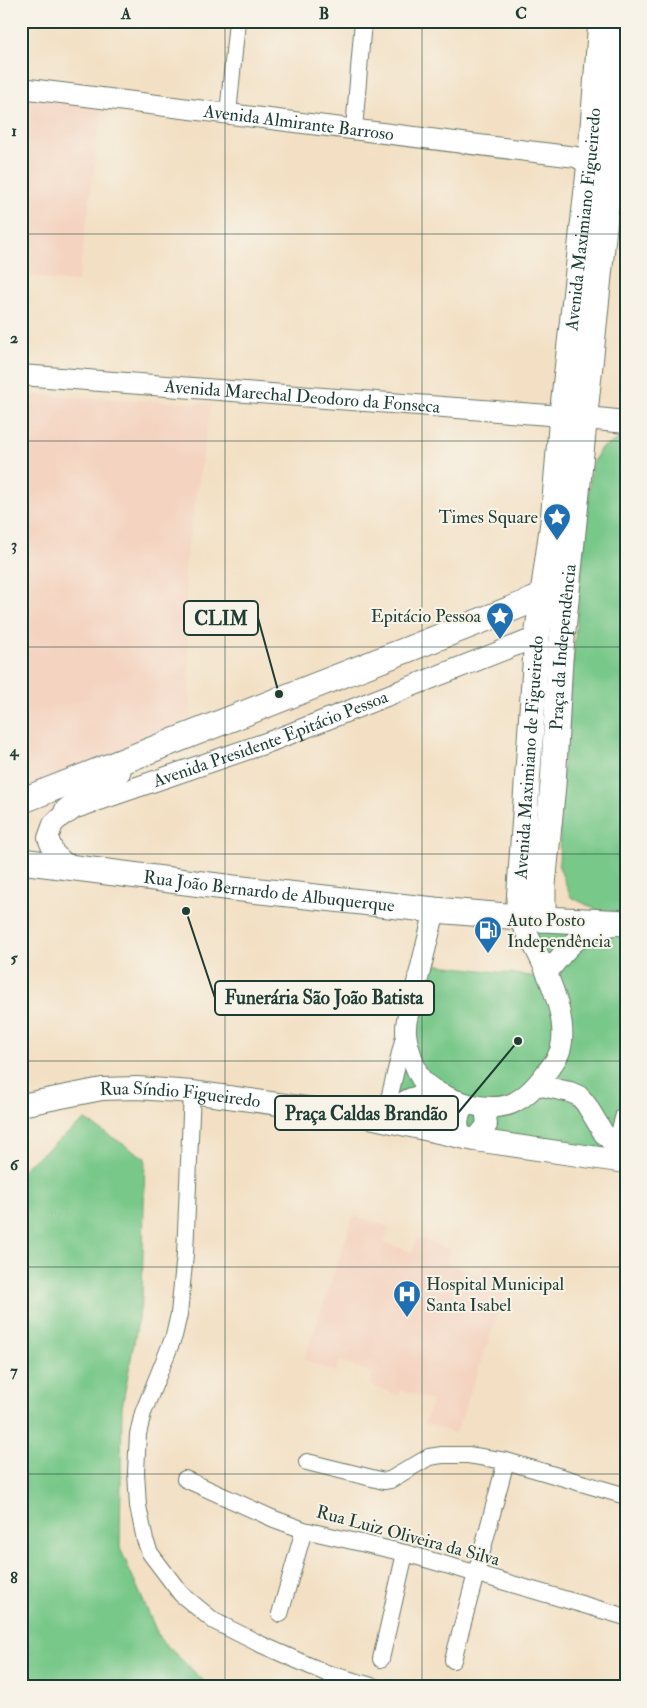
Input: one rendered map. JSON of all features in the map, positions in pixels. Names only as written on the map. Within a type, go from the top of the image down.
[{"type":"main road","name":"Avenida Maximiano Figueiredo","points":[[602,21],[604,160]]},
{"type":"main road","name":"Avenida Maximiano Figueiredo","points":[[574,417],[622,21]]},
{"type":"main road","points":[[574,417],[626,422]]},
{"type":"main road","name":"Praça da Independência","points":[[544,596],[553,522],[574,417]]},
{"type":"main road","name":"Praça da Independência","points":[[543,919],[543,885],[553,785],[574,417]]},
{"type":"main road","name":"Avenida Maximiano de Figueiredo","points":[[518,918],[537,637],[544,596]]},
{"type":"main road","name":"Avenida Presidente Epitácio Pessoa","points":[[21,801],[544,596]]},
{"type":"main road","points":[[67,811],[140,754]]},
{"type":"main road","name":"Rua João Bernardo de Albuquerque","points":[[21,861],[233,888],[518,918]]},
{"type":"main road","points":[[518,918],[622,923]]},
{"type":"main road","name":"Rua Síndio Figueiredo","points":[[21,1105],[131,1082],[385,1120],[468,1138],[619,1157]]},
{"type":"street","points":[[228,114],[237,21]]},
{"type":"street","points":[[354,130],[363,21]]},
{"type":"street","name":"Avenida Almirante Barroso","points":[[21,88],[604,160]]},
{"type":"street","name":"Avenida Marechal Deodoro da Fonseca","points":[[21,375],[574,417]]},
{"type":"street","name":"Avenida Presidente Epitácio Pessoa","points":[[67,811],[269,742],[537,637]]},
{"type":"street","points":[[67,811],[53,824],[48,838],[54,853],[68,866]]},
{"type":"street","points":[[385,1120],[435,910]]},
{"type":"street","points":[[385,1120],[399,1105],[409,1098],[426,1096],[502,1107],[515,1102],[537,1085],[558,1057],[562,1041],[562,1023],[547,973],[534,943],[518,918]]},
{"type":"street","points":[[547,973],[567,948],[580,937],[622,923]]},
{"type":"street","points":[[406,1029],[416,1069],[424,1083],[467,1103],[487,1125],[468,1138],[457,1121],[459,1114],[467,1103]]},
{"type":"street","points":[[537,1085],[570,1092],[579,1096],[619,1157]]},
{"type":"street","points":[[192,1092],[185,1254],[179,1314],[174,1336],[143,1413],[138,1434],[136,1472],[138,1506],[146,1540],[150,1553],[181,1594],[214,1621],[260,1644],[326,1672],[375,1687]]},
{"type":"street","points":[[619,1157],[626,1115]]},
{"type":"street","points":[[307,1462],[384,1482],[429,1457],[442,1454],[468,1455],[506,1461],[626,1496]]},
{"type":"street","points":[[453,1660],[506,1461]]},
{"type":"street","name":"Rua Luiz Oliveira da Silva","points":[[185,1479],[274,1519],[304,1530],[476,1573],[626,1617]]},
{"type":"street","points":[[280,1614],[304,1530]]},
{"type":"street","points":[[382,1659],[405,1554]]},
{"type":"shaded area","points":[[21,95],[103,105],[78,283],[21,275]]},
{"type":"shaded area","points":[[21,394],[211,404],[185,566],[191,724],[21,791]]},
{"type":"shaded area","name":"Hospital Municipal Santa Isabel","points":[[354,1215],[389,1227],[384,1242],[412,1252],[417,1237],[450,1249],[445,1263],[480,1275],[484,1264],[512,1273],[456,1434],[424,1423],[432,1401],[401,1390],[399,1395],[369,1385],[373,1373],[340,1361],[336,1372],[304,1360]]},
{"type":"green space","points":[[626,437],[626,912],[599,911],[571,897],[559,867],[561,787],[591,468],[600,449]]},
{"type":"green space","points":[[534,928],[626,931],[626,1104],[613,1161],[387,1120],[431,964],[539,977]]},
{"type":"green space","points":[[85,1120],[145,1158],[142,1299],[122,1407],[120,1548],[160,1639],[210,1687],[21,1687],[21,1170]]},
{"type":"place","name":"Times Square","points":[[557,541]]},
{"type":"place","name":"Epitácio Pessoa","points":[[500,640]]},
{"type":"place","name":"CLIM","points":[[279,694]]},
{"type":"place","name":"Funerária São João Batista","points":[[186,911]]},
{"type":"place","name":"Auto Posto Independência","points":[[488,954]]},
{"type":"place","name":"Praça Caldas Brandão","points":[[518,1041]]},
{"type":"place","name":"Hospital Municipal Santa Isabel","points":[[407,1318]]}]
